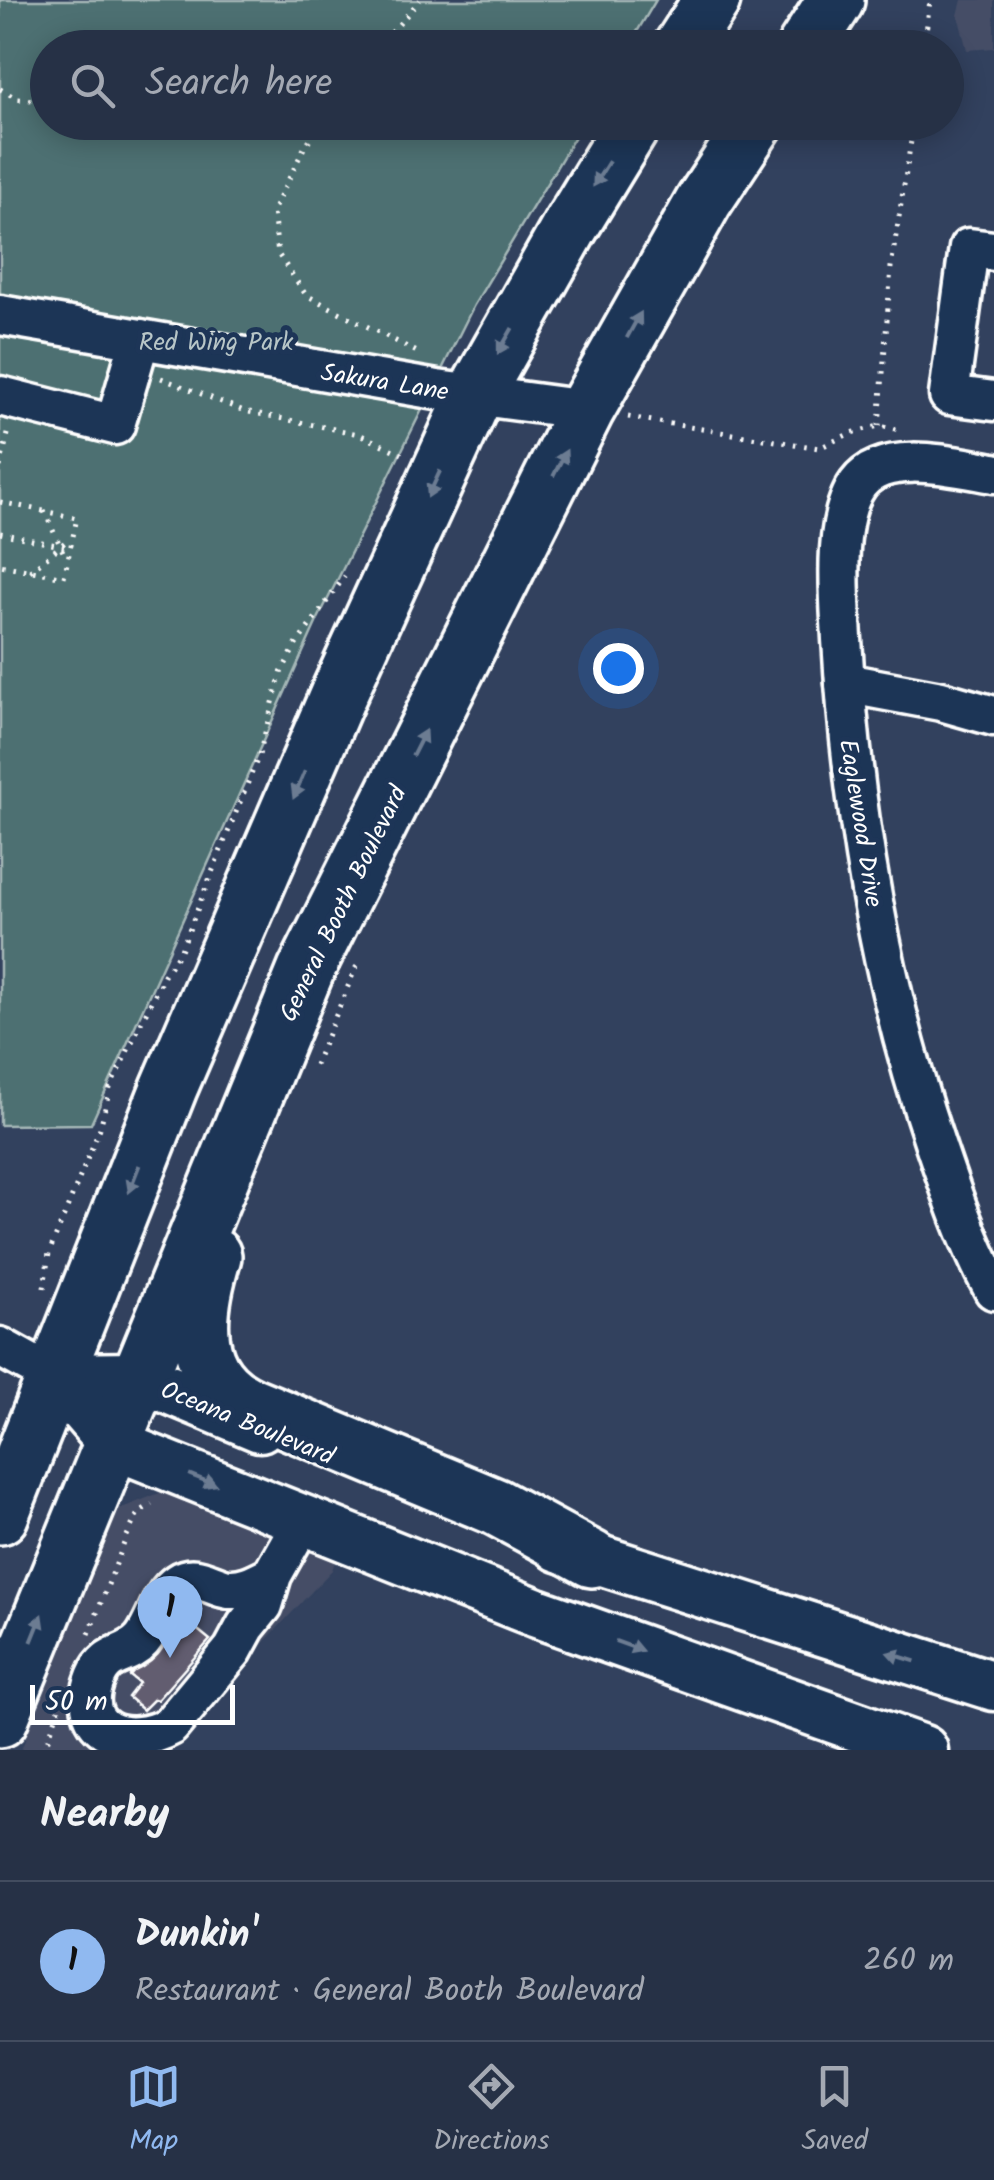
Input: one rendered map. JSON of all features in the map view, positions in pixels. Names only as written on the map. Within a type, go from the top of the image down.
[{"type":"highway","points":[[693,30],[712,0]]},
{"type":"highway","points":[[817,30],[836,0]]},
{"type":"highway","points":[[0,1516],[176,1072],[338,695],[456,392],[570,227],[623,140]]},
{"type":"highway","name":"General Booth Boulevard","points":[[0,1719],[299,987],[601,413],[704,201],[744,140]]},
{"type":"highway","points":[[299,987],[269,1116],[205,1280],[200,1321],[205,1357],[224,1389],[237,1399],[496,1507],[592,1560]]},
{"type":"main road","name":"Oceana Boulevard","points":[[56,1378],[140,1377],[493,1524],[592,1560],[994,1686]]},
{"type":"main road","points":[[56,1378],[112,1444],[537,1613],[922,1750]]},
{"type":"street","points":[[994,251],[969,248],[949,394],[994,400]]},
{"type":"street","name":"Sakura Lane","points":[[0,315],[136,352],[601,413]]},
{"type":"street","points":[[0,396],[114,425],[136,352]]},
{"type":"street","name":"Eaglewood Drive","points":[[992,463],[909,461],[881,467],[858,482],[844,512],[840,587],[848,741],[865,863],[896,1013],[925,1115],[970,1245],[994,1290]]},
{"type":"street","points":[[844,682],[994,716]]},
{"type":"street","points":[[0,1346],[56,1378]]},
{"type":"street","points":[[272,1575],[247,1587],[231,1589],[198,1578],[184,1579],[172,1586],[154,1625],[138,1645],[106,1659],[91,1694],[98,1726],[112,1738],[126,1742],[157,1735],[170,1726],[233,1650],[264,1604],[272,1575],[304,1520]]},
{"type":"path","points":[[394,30],[420,0]]},
{"type":"path","points":[[926,30],[930,0]]},
{"type":"path","points":[[0,89],[18,99],[30,100]]},
{"type":"path","points":[[309,140],[273,211],[278,254],[306,295],[421,354]]},
{"type":"path","points":[[601,413],[819,448],[850,433],[879,426],[891,267],[911,140]]},
{"type":"path","points":[[136,352],[244,412],[359,434],[402,455],[456,392]]},
{"type":"path","points":[[0,502],[77,518],[64,577],[0,565]]},
{"type":"path","points":[[44,511],[67,560]]},
{"type":"path","points":[[0,533],[70,548]]},
{"type":"path","points":[[30,570],[72,536]]},
{"type":"path","points":[[42,1301],[49,1253],[100,1128],[110,1088],[180,950],[259,755],[281,673],[352,566]]},
{"type":"path","points":[[310,1076],[362,954]]},
{"type":"path","points":[[85,1644],[126,1538],[138,1513],[152,1504]]},
{"type":"path","points":[[44,1750],[64,1697]]},
{"type":"shaded area","points":[[962,0],[994,0],[994,48],[967,50],[958,15]]},
{"type":"shaded area","points":[[177,1486],[339,1551],[332,1570],[163,1750],[21,1750],[117,1510]]},
{"type":"green space","name":"Red Wing Park","points":[[0,0],[656,0],[638,30],[30,30],[30,140],[573,140],[474,305],[317,621],[91,1124],[0,1125]]},
{"type":"building","points":[[182,1617],[210,1640],[157,1700],[143,1710],[128,1697],[139,1683],[130,1676]]},
{"type":"place","name":"Dunkin'","points":[[170,1658]]}]
